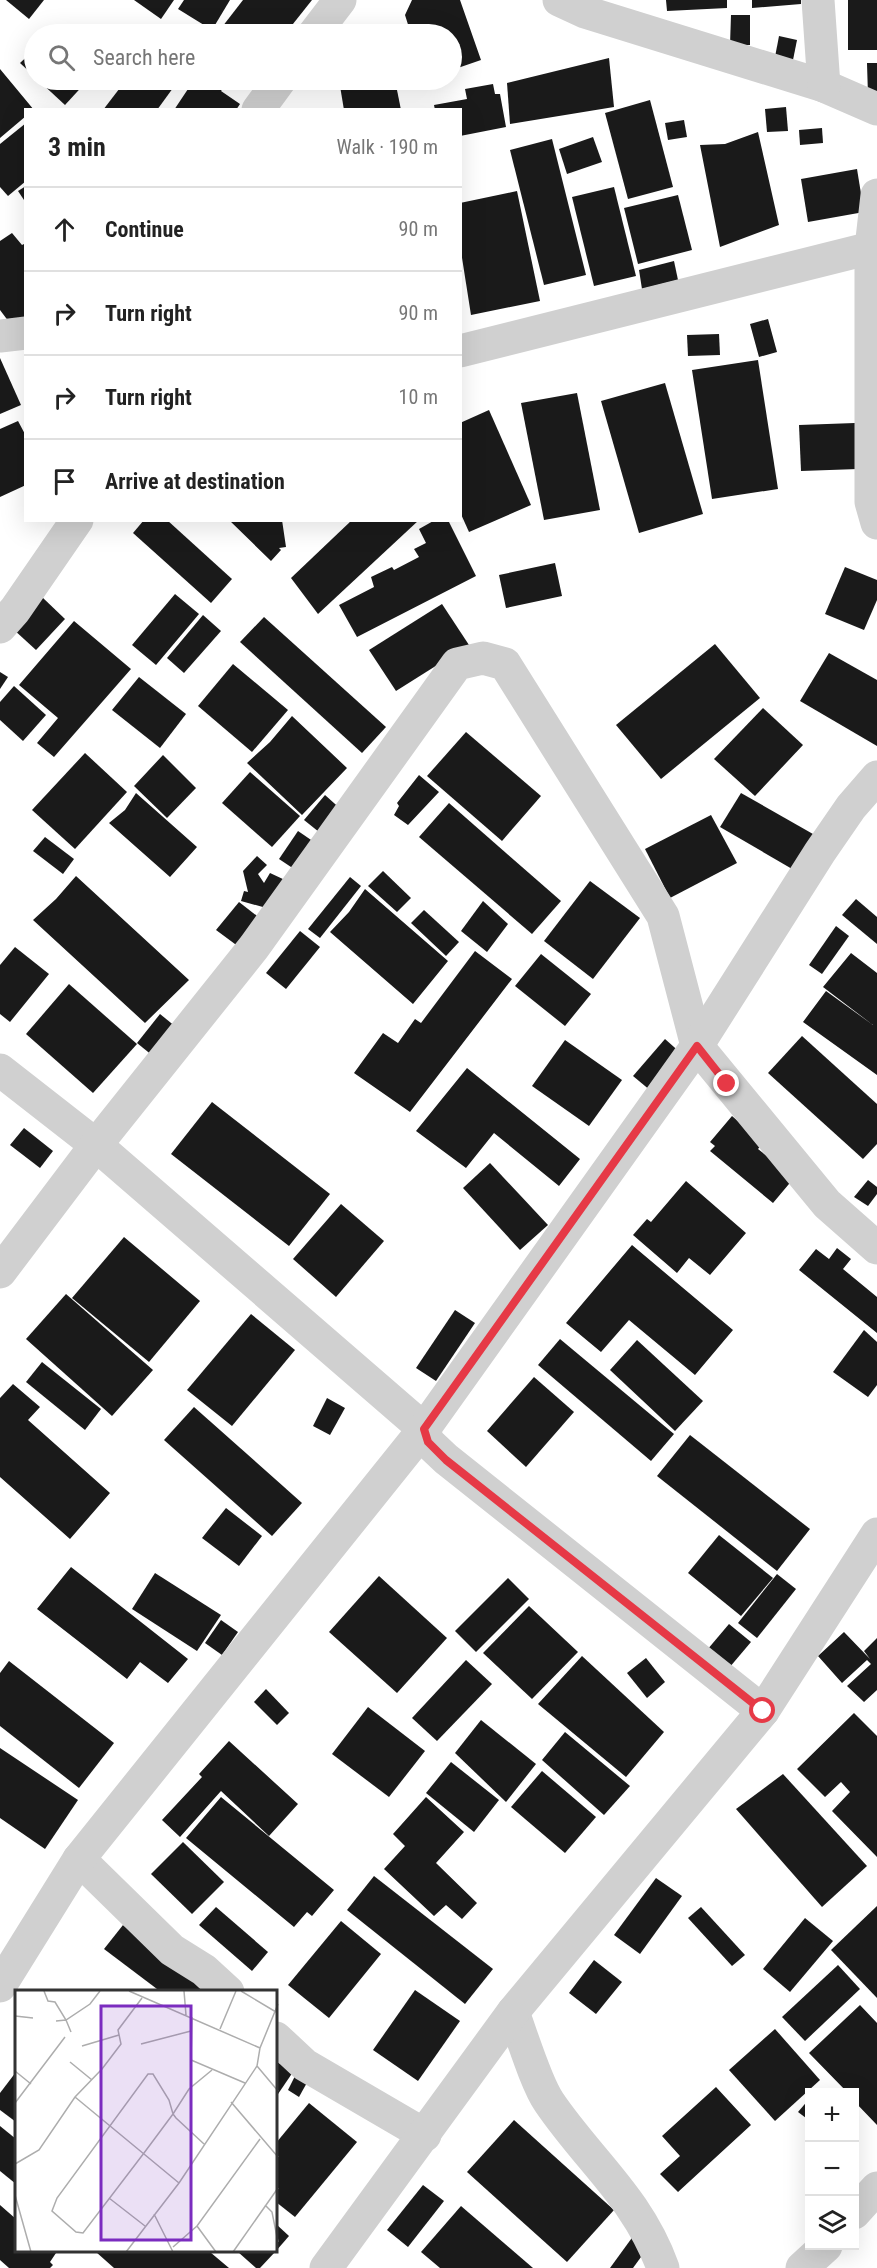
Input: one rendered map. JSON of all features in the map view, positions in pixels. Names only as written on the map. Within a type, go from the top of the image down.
[{"type":"street","points":[[322,24],[340,0]]},
{"type":"street","points":[[559,0],[585,12],[824,86],[877,109]]},
{"type":"street","points":[[818,0],[824,86]]},
{"type":"street","points":[[259,108],[273,90]]},
{"type":"street","points":[[877,195],[871,248],[871,502],[877,523]]},
{"type":"street","points":[[462,350],[871,248]]},
{"type":"street","points":[[0,336],[24,333]]},
{"type":"street","points":[[0,627],[15,610],[76,522]]},
{"type":"street","points":[[0,1272],[96,1145],[254,947],[457,664],[483,658],[505,664],[663,916],[697,1046],[827,1204],[877,1248]]},
{"type":"street","points":[[0,1986],[79,1859],[424,1429],[697,1046],[820,852],[851,807],[877,777]]},
{"type":"street","points":[[0,1070],[96,1145],[424,1429],[428,1442],[446,1460],[763,1711]]},
{"type":"street","points":[[326,2268],[513,2012],[763,1711],[877,1534]]},
{"type":"street","points":[[79,1859],[172,1950],[204,1970],[226,1990]]},
{"type":"street","points":[[513,2012],[548,2100],[625,2194],[654,2241],[663,2268]]},
{"type":"street","points":[[278,2040],[305,2065],[425,2135]]},
{"type":"street","points":[[859,2208],[877,2188]]},
{"type":"street","points":[[802,2268],[822,2250]]},
{"type":"building","points":[[6,0],[44,0],[29,19]]},
{"type":"building","points":[[134,0],[174,0],[161,19]]},
{"type":"building","points":[[184,0],[230,0],[216,24],[202,24],[178,9]]},
{"type":"building","points":[[243,0],[312,0],[293,24],[224,24]]},
{"type":"building","points":[[412,0],[460,0],[481,60],[462,67],[462,24],[408,24],[405,15]]},
{"type":"building","points":[[666,0],[727,0],[727,8],[667,11]]},
{"type":"building","points":[[752,0],[801,0],[801,4],[752,8]]},
{"type":"building","points":[[848,0],[877,0],[877,50],[848,50]]},
{"type":"building","points":[[731,15],[750,15],[750,45],[730,45]]},
{"type":"building","points":[[779,36],[797,40],[793,60],[775,57]]},
{"type":"building","points":[[609,58],[614,107],[510,124],[507,83]]},
{"type":"building","points":[[867,63],[877,63],[877,96],[868,96]]},
{"type":"building","points":[[0,69],[32,108],[24,108],[24,118],[0,138]]},
{"type":"building","points":[[493,84],[495,94],[500,94],[506,127],[462,136],[462,108],[435,108],[434,105],[467,99],[465,89]]},
{"type":"building","points":[[49,90],[79,90],[65,105]]},
{"type":"building","points":[[118,90],[172,90],[158,108],[105,108]]},
{"type":"building","points":[[187,90],[222,90],[240,104],[237,108],[175,108]]},
{"type":"building","points":[[341,90],[397,90],[401,108],[344,108]]},
{"type":"building","points":[[650,100],[673,187],[628,199],[605,113]]},
{"type":"building","points":[[786,107],[788,131],[767,132],[765,109]]},
{"type":"building","points":[[684,120],[687,137],[668,140],[665,123]]},
{"type":"building","points":[[24,125],[24,183],[8,196],[0,187],[0,144]]},
{"type":"building","points":[[822,128],[823,143],[800,145],[799,130]]},
{"type":"building","points":[[758,132],[779,225],[720,247],[700,145],[725,144]]},
{"type":"building","points":[[593,137],[602,162],[567,174],[559,149]]},
{"type":"building","points":[[552,139],[586,275],[544,285],[510,150]]},
{"type":"building","points":[[857,169],[864,212],[808,222],[801,179]]},
{"type":"building","points":[[24,187],[24,200],[18,191]]},
{"type":"building","points":[[614,187],[636,276],[594,286],[572,197]]},
{"type":"building","points":[[517,191],[540,301],[471,315],[462,258],[462,203]]},
{"type":"building","points":[[678,195],[692,250],[638,264],[624,208]]},
{"type":"building","points":[[12,233],[22,245],[24,244],[24,317],[12,326],[0,310],[0,241]]},
{"type":"building","points":[[674,261],[678,280],[642,289],[639,270]]},
{"type":"building","points":[[768,319],[777,352],[759,357],[750,324]]},
{"type":"building","points":[[719,334],[720,355],[688,356],[687,335]]},
{"type":"building","points":[[0,358],[21,405],[0,414]]},
{"type":"building","points":[[758,360],[778,489],[712,499],[692,370]]},
{"type":"building","points":[[665,383],[703,514],[639,533],[601,401]]},
{"type":"building","points":[[577,393],[600,510],[544,520],[521,403]]},
{"type":"building","points":[[489,410],[531,505],[469,532],[462,516],[462,422]]},
{"type":"building","points":[[18,421],[24,432],[24,486],[0,497],[0,429]]},
{"type":"building","points":[[855,423],[858,469],[801,471],[799,425]]},
{"type":"building","points":[[142,522],[169,522],[232,579],[211,603],[133,533]]},
{"type":"building","points":[[231,522],[282,522],[286,547],[279,548],[281,550],[271,561]]},
{"type":"building","points":[[350,522],[417,522],[318,614],[291,578]]},
{"type":"building","points":[[431,522],[449,522],[476,576],[357,637],[339,605],[374,587],[371,577],[392,567],[394,570],[419,557],[414,549],[426,543],[419,529]]},
{"type":"building","points":[[555,563],[562,596],[506,608],[499,575]]},
{"type":"building","points":[[845,567],[877,580],[877,600],[864,630],[825,614]]},
{"type":"building","points":[[175,594],[199,614],[156,665],[132,645]]},
{"type":"building","points":[[42,597],[65,619],[36,650],[13,629]]},
{"type":"building","points":[[442,604],[469,645],[396,691],[369,650]]},
{"type":"building","points":[[203,615],[221,631],[184,673],[167,658]]},
{"type":"building","points":[[264,617],[386,727],[362,753],[240,642]]},
{"type":"building","points":[[74,621],[131,669],[54,757],[37,743],[58,718],[19,685]]},
{"type":"building","points":[[715,644],[760,698],[661,779],[616,725]]},
{"type":"building","points":[[829,653],[877,680],[877,746],[800,701]]},
{"type":"building","points":[[233,664],[288,710],[252,752],[198,706]]},
{"type":"building","points":[[0,672],[8,677],[0,689]]},
{"type":"building","points":[[139,677],[186,714],[160,748],[112,710]]},
{"type":"building","points":[[14,686],[46,715],[23,741],[0,720],[0,702]]},
{"type":"building","points":[[763,708],[803,745],[755,796],[714,759]]},
{"type":"building","points":[[292,716],[347,768],[302,815],[247,763],[270,742]]},
{"type":"building","points":[[466,732],[541,796],[502,841],[427,776]]},
{"type":"building","points":[[85,753],[127,792],[75,849],[32,810]]},
{"type":"building","points":[[163,755],[196,788],[167,818],[134,786]]},
{"type":"building","points":[[250,772],[300,816],[272,847],[222,803]]},
{"type":"building","points":[[419,775],[439,792],[408,825],[394,815],[399,806],[397,803]]},
{"type":"building","points":[[136,793],[197,847],[170,877],[109,823],[125,810]]},
{"type":"building","points":[[741,793],[820,838],[799,873],[720,827]]},
{"type":"building","points":[[325,795],[344,812],[324,836],[304,820]]},
{"type":"building","points":[[449,803],[561,901],[532,934],[419,837]]},
{"type":"building","points":[[711,815],[737,863],[670,898],[645,849]]},
{"type":"building","points":[[298,831],[317,844],[297,871],[279,859]]},
{"type":"building","points":[[45,837],[74,859],[63,874],[33,851]]},
{"type":"building","points":[[257,856],[267,865],[258,874],[264,883],[270,873],[285,880],[270,909],[241,901],[244,891],[248,892],[243,871]]},
{"type":"building","points":[[383,871],[411,898],[397,912],[368,886]]},
{"type":"building","points":[[76,876],[189,980],[145,1023],[33,920]]},
{"type":"building","points":[[350,877],[361,886],[320,938],[308,929]]},
{"type":"building","points":[[590,881],[640,918],[593,979],[544,941]]},
{"type":"building","points":[[365,889],[448,961],[413,1004],[330,932],[349,912]]},
{"type":"building","points":[[856,899],[877,917],[877,944],[842,915]]},
{"type":"building","points":[[483,901],[508,924],[487,952],[461,931]]},
{"type":"building","points":[[239,902],[261,919],[239,947],[216,930]]},
{"type":"building","points":[[424,910],[459,942],[446,956],[411,923]]},
{"type":"building","points":[[836,926],[849,936],[822,974],[809,965]]},
{"type":"building","points":[[300,931],[320,947],[286,989],[266,973]]},
{"type":"building","points":[[15,947],[49,974],[10,1022],[0,1014],[0,965]]},
{"type":"building","points":[[475,951],[512,979],[410,1112],[354,1073],[383,1033],[398,1043],[415,1019],[421,1023]]},
{"type":"building","points":[[851,953],[877,973],[877,1075],[803,1022],[826,991],[873,1025],[823,987]]},
{"type":"building","points":[[541,954],[591,994],[565,1026],[515,986]]},
{"type":"building","points":[[69,984],[137,1044],[93,1093],[26,1034]]},
{"type":"building","points":[[160,1014],[176,1027],[153,1056],[137,1043]]},
{"type":"building","points":[[802,1036],[877,1104],[877,1144],[863,1159],[768,1073]]},
{"type":"building","points":[[665,1039],[683,1055],[651,1091],[633,1076]]},
{"type":"building","points":[[565,1040],[622,1080],[589,1126],[532,1086]]},
{"type":"building","points":[[467,1068],[580,1159],[559,1186],[494,1133],[466,1168],[416,1131]]},
{"type":"building","points":[[212,1102],[330,1194],[289,1246],[171,1154]]},
{"type":"building","points":[[732,1116],[763,1143],[758,1149],[794,1178],[773,1203],[710,1151],[715,1146],[710,1142]]},
{"type":"building","points":[[24,1128],[53,1151],[40,1168],[10,1145]]},
{"type":"building","points":[[490,1163],[548,1225],[520,1250],[463,1188]]},
{"type":"building","points":[[868,1180],[877,1187],[877,1194],[868,1206],[854,1197]]},
{"type":"building","points":[[686,1181],[746,1233],[710,1275],[689,1258],[677,1273],[633,1235],[647,1219],[651,1222]]},
{"type":"building","points":[[341,1204],[384,1241],[336,1297],[293,1259]]},
{"type":"building","points":[[124,1237],[200,1301],[149,1362],[72,1298]]},
{"type":"building","points":[[632,1245],[733,1330],[695,1375],[629,1320],[601,1352],[566,1323]]},
{"type":"building","points":[[837,1248],[851,1259],[843,1269],[877,1297],[877,1333],[799,1270],[816,1249],[829,1259]]},
{"type":"building","points":[[66,1294],[153,1370],[112,1416],[26,1339]]},
{"type":"building","points":[[455,1310],[475,1323],[436,1381],[416,1368]]},
{"type":"building","points":[[251,1314],[295,1350],[232,1426],[187,1390]]},
{"type":"building","points":[[864,1330],[877,1342],[877,1385],[868,1397],[833,1372]]},
{"type":"building","points":[[560,1339],[674,1434],[651,1461],[538,1365]]},
{"type":"building","points":[[637,1340],[703,1401],[675,1431],[610,1370]]},
{"type":"building","points":[[42,1362],[101,1409],[85,1430],[26,1382]]},
{"type":"building","points":[[534,1377],[574,1412],[526,1467],[487,1431]]},
{"type":"building","points":[[13,1384],[40,1407],[28,1420],[110,1493],[70,1539],[0,1477],[0,1398]]},
{"type":"building","points":[[327,1398],[345,1408],[330,1435],[313,1426]]},
{"type":"building","points":[[194,1407],[302,1503],[272,1536],[164,1440]]},
{"type":"building","points":[[690,1435],[810,1529],[777,1571],[657,1476]]},
{"type":"building","points":[[226,1508],[262,1536],[239,1566],[202,1538]]},
{"type":"building","points":[[719,1535],[773,1578],[741,1616],[688,1573]]},
{"type":"building","points":[[71,1567],[188,1659],[168,1683],[140,1662],[127,1679],[37,1609]]},
{"type":"building","points":[[155,1573],[221,1615],[197,1651],[132,1609]]},
{"type":"building","points":[[777,1574],[796,1589],[757,1638],[738,1623]]},
{"type":"building","points":[[379,1576],[447,1638],[397,1693],[329,1632]]},
{"type":"building","points":[[508,1578],[529,1599],[476,1652],[455,1631]]},
{"type":"building","points":[[529,1606],[578,1652],[532,1699],[483,1653]]},
{"type":"building","points":[[221,1620],[238,1632],[222,1655],[205,1643]]},
{"type":"building","points":[[729,1624],[751,1642],[729,1668],[707,1650]]},
{"type":"building","points":[[844,1632],[870,1659],[864,1651],[877,1638],[877,1690],[864,1702],[847,1686],[871,1664],[867,1660],[842,1683],[818,1656]]},
{"type":"building","points":[[582,1656],[664,1732],[626,1777],[538,1704]]},
{"type":"building","points":[[646,1658],[665,1682],[647,1698],[627,1673]]},
{"type":"building","points":[[466,1660],[492,1684],[437,1741],[412,1718]]},
{"type":"building","points":[[9,1661],[114,1743],[79,1788],[0,1726],[0,1673]]},
{"type":"building","points":[[266,1689],[289,1713],[277,1725],[254,1702]]},
{"type":"building","points":[[368,1707],[425,1751],[389,1797],[332,1754]]},
{"type":"building","points":[[854,1713],[877,1736],[877,1857],[832,1811],[850,1792],[841,1782],[825,1797],[797,1769]]},
{"type":"building","points":[[481,1720],[536,1764],[506,1802],[455,1753]]},
{"type":"building","points":[[565,1732],[630,1786],[604,1815],[542,1760]]},
{"type":"building","points":[[229,1741],[298,1804],[269,1836],[221,1791],[180,1837],[162,1820],[202,1777],[199,1774]]},
{"type":"building","points":[[0,1748],[78,1800],[45,1849],[0,1818]]},
{"type":"building","points":[[451,1762],[499,1800],[474,1832],[426,1793]]},
{"type":"building","points":[[542,1771],[596,1817],[565,1853],[511,1807]]},
{"type":"building","points":[[783,1774],[867,1866],[822,1907],[736,1809]]},
{"type":"building","points":[[221,1797],[334,1890],[312,1916],[307,1912],[294,1927],[186,1838]]},
{"type":"building","points":[[426,1797],[464,1832],[436,1863],[477,1903],[462,1919],[446,1905],[434,1916],[384,1869],[405,1846],[393,1834]]},
{"type":"building","points":[[183,1842],[224,1882],[192,1914],[151,1874]]},
{"type":"building","points":[[374,1876],[493,1969],[465,2004],[347,1910]]},
{"type":"building","points":[[656,1878],[682,1896],[640,1954],[614,1935]]},
{"type":"building","points":[[877,1906],[877,1998],[831,1950]]},
{"type":"building","points":[[216,1907],[268,1952],[252,1971],[199,1925]]},
{"type":"building","points":[[701,1907],[745,1955],[732,1966],[688,1918]]},
{"type":"building","points":[[805,1918],[833,1941],[790,1992],[763,1969]]},
{"type":"building","points":[[341,1921],[381,1954],[329,2018],[288,1985]]},
{"type":"building","points":[[123,1925],[209,1990],[158,1990],[104,1949]]},
{"type":"building","points":[[594,1960],[622,1982],[596,2014],[569,1993]]},
{"type":"building","points":[[838,1965],[860,1989],[805,2041],[782,2017]]},
{"type":"building","points":[[415,1990],[460,2021],[418,2081],[373,2050]]},
{"type":"building","points":[[860,2005],[877,2023],[877,2125],[859,2106],[859,2088],[843,2088],[809,2053]]},
{"type":"building","points":[[775,2029],[820,2080],[811,2088],[805,2088],[805,2094],[775,2121],[729,2070]]},
{"type":"building","points":[[278,2062],[293,2072],[278,2094]]},
{"type":"building","points":[[297,2072],[309,2079],[299,2097],[288,2090]]},
{"type":"building","points":[[15,2073],[15,2121],[0,2110],[0,2093]]},
{"type":"building","points":[[716,2087],[751,2125],[678,2192],[660,2174],[680,2156],[662,2136]]},
{"type":"building","points":[[309,2103],[357,2142],[295,2217],[278,2204],[278,2141]]},
{"type":"building","points":[[805,2104],[805,2117],[798,2112]]},
{"type":"building","points":[[514,2120],[614,2210],[567,2262],[467,2172]]},
{"type":"building","points":[[0,2126],[15,2138],[15,2183],[0,2171]]},
{"type":"building","points":[[423,2185],[444,2201],[408,2247],[387,2230]]},
{"type":"building","points":[[0,2205],[15,2218],[15,2253],[56,2253],[50,2262],[53,2265],[50,2268],[9,2268],[0,2260]]},
{"type":"building","points":[[461,2206],[533,2268],[440,2268],[421,2252]]},
{"type":"building","points":[[278,2226],[289,2236],[278,2249]]},
{"type":"building","points":[[634,2235],[649,2246],[633,2268],[610,2268]]},
{"type":"building","points":[[97,2253],[211,2253],[229,2268],[114,2268]]},
{"type":"building","points":[[239,2253],[274,2253],[260,2268],[256,2268]]},
{"type":"route","points":[[727,1084],[697,1046],[424,1429],[428,1442],[446,1460],[763,1711]]}]
